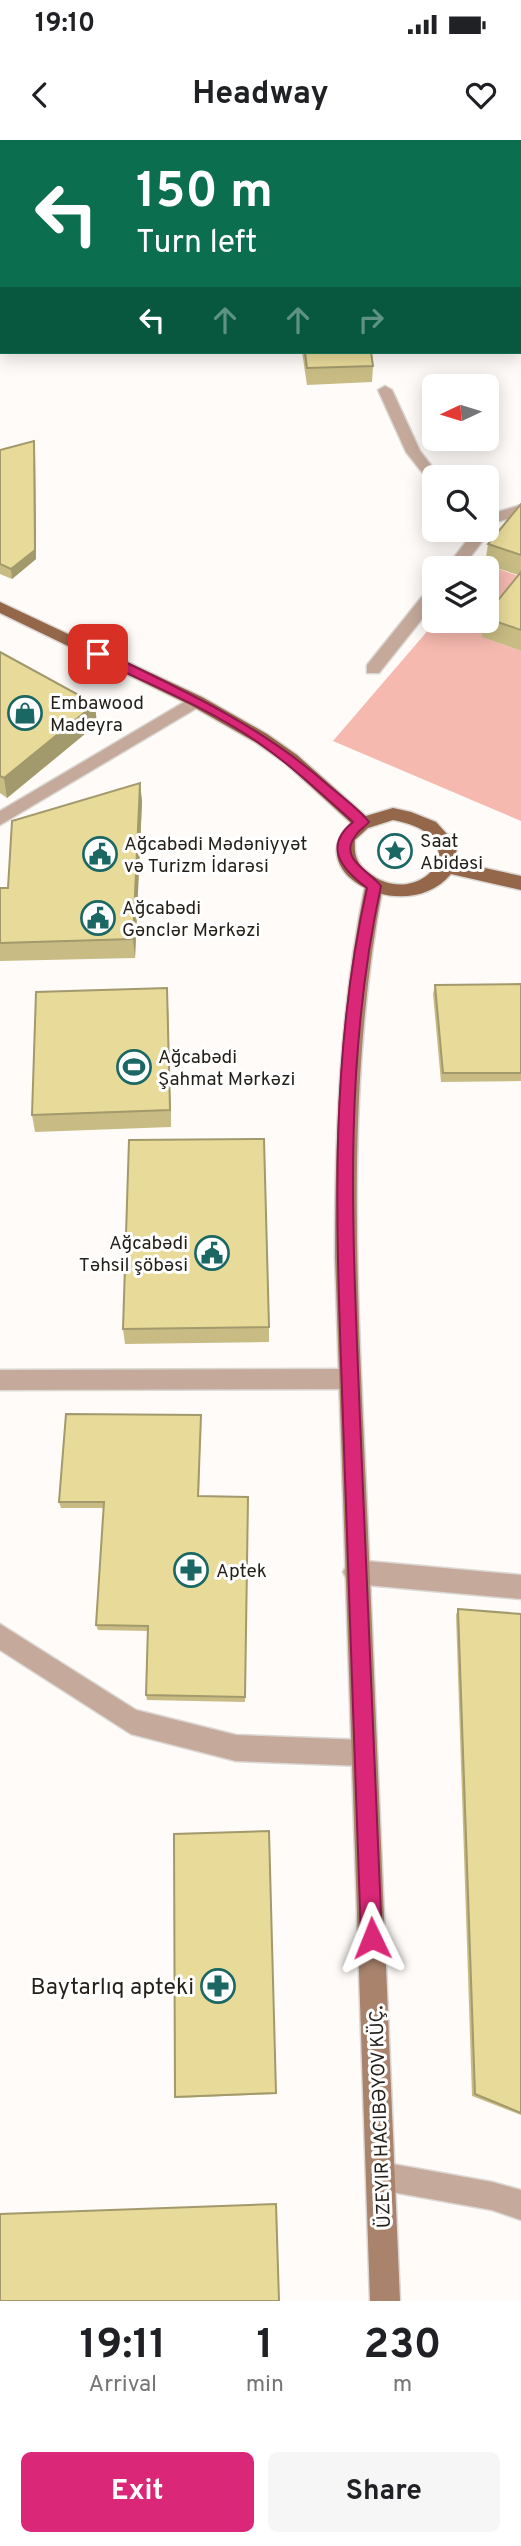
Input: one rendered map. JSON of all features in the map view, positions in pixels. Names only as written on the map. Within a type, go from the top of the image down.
[{"type":"main road","points":[[0,607],[196,701],[261,738],[291,760],[362,822]]},
{"type":"main road","points":[[393,814],[425,822],[446,842],[448,854],[445,866],[438,877],[424,885],[391,890],[374,886],[349,868],[345,843],[351,831],[362,822],[393,814]]},
{"type":"main road","points":[[445,866],[521,883]]},
{"type":"main road","points":[[374,886],[360,951],[349,1028],[345,1107],[355,1572],[385,2301]]},
{"type":"street","points":[[385,390],[412,452],[423,465]]},
{"type":"street","points":[[499,518],[521,510]]},
{"type":"street","points":[[373,669],[422,608]]},
{"type":"street","points":[[0,819],[196,701]]},
{"type":"street","points":[[0,1380],[349,1379]]},
{"type":"street","points":[[355,1572],[521,1587]]},
{"type":"street","points":[[0,1636],[131,1721],[236,1748],[364,1753]]},
{"type":"street","points":[[381,2176],[492,2196],[521,2205]]},
{"type":"shaded area","points":[[499,569],[521,577],[499,612]]},
{"type":"shaded area","points":[[426,633],[486,633],[483,637],[521,651],[521,821],[333,741]]},
{"type":"building","points":[[305,354],[371,354],[373,366],[307,368]]},
{"type":"building","points":[[34,441],[35,550],[11,569],[0,564],[0,450]]},
{"type":"building","points":[[521,504],[521,555],[488,544],[499,542],[499,531]]},
{"type":"building","points":[[521,572],[521,630],[499,622],[499,599]]},
{"type":"building","points":[[0,652],[95,704],[4,778],[0,776]]},
{"type":"building","points":[[140,783],[133,939],[0,943],[0,888],[8,888],[12,821]]},
{"type":"building","points":[[521,984],[521,1073],[443,1073],[435,985]]},
{"type":"building","points":[[167,988],[170,1110],[32,1115],[36,992]]},
{"type":"building","points":[[264,1139],[269,1327],[123,1329],[129,1140]]},
{"type":"building","points":[[66,1414],[201,1415],[198,1496],[248,1497],[245,1697],[146,1695],[148,1626],[96,1625],[104,1502],[59,1502]]},
{"type":"building","points":[[458,1609],[521,1614],[521,2113],[475,2094]]},
{"type":"building","points":[[269,1831],[276,2093],[175,2097],[174,1834]]},
{"type":"building","points":[[276,2204],[279,2301],[0,2301],[0,2214]]},
{"type":"place","name":"Embawood Madeyra","points":[[25,713]]},
{"type":"place","name":"Saat Abidəsi","points":[[395,851]]},
{"type":"place","name":"Ağcabədi Mədəniyyət və Turizm İdarəsi","points":[[100,854]]},
{"type":"place","name":"Ağcabədi Gənclər Mərkəzi","points":[[98,918]]},
{"type":"place","name":"Ağcabədi Şahmat Mərkəzi","points":[[134,1067]]},
{"type":"place","name":"Ağcabədi Təhsil şöbəsi","points":[[212,1253]]},
{"type":"place","name":"Aptek","points":[[191,1570]]},
{"type":"place","name":"Baytarlıq apteki","points":[[218,1986]]},
{"type":"route","points":[[98,654],[196,701],[261,738],[291,760],[362,822],[351,831],[345,843],[349,868],[359,878],[374,886],[360,951],[349,1028],[345,1107],[346,1256],[354,1544],[372,1938]]}]
